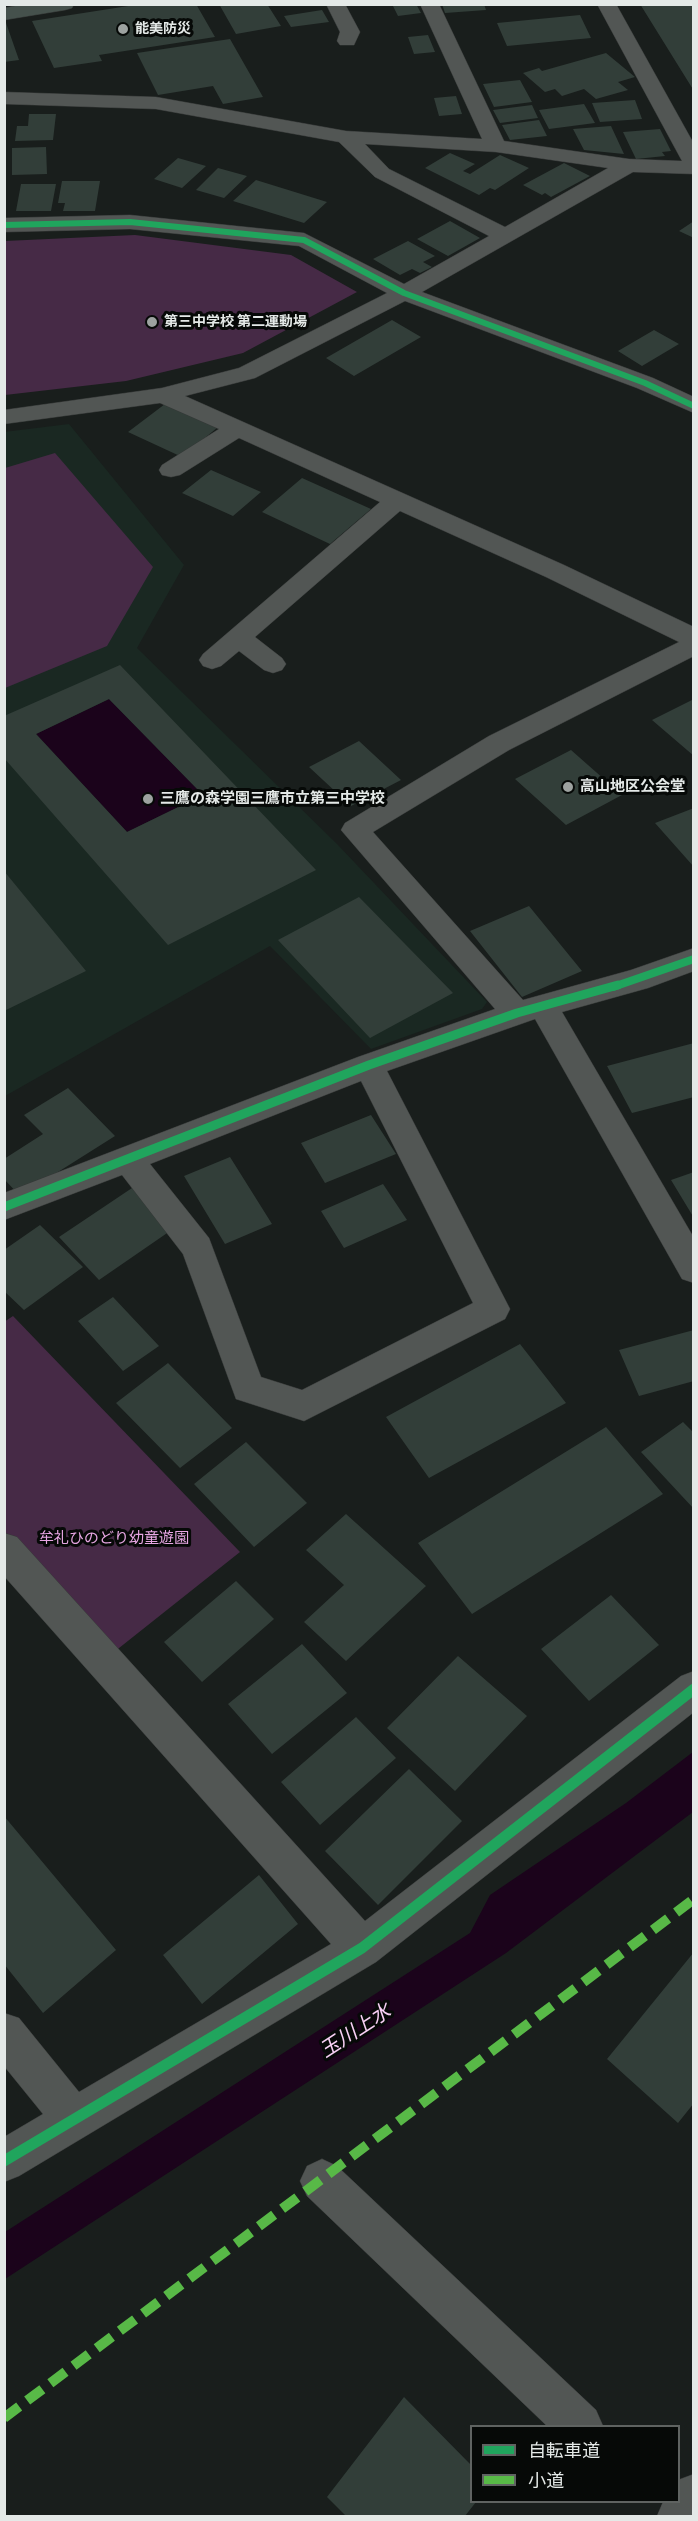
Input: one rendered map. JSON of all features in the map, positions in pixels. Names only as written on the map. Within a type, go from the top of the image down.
[{"type":"main road","points":[[4,14],[65,4]]},
{"type":"street","points":[[335,4],[350,33],[347,41]]},
{"type":"street","points":[[429,4],[496,146]]},
{"type":"street","points":[[4,98],[156,103],[346,137],[496,146],[628,165],[693,166],[606,4]]},
{"type":"street","points":[[346,137],[382,173],[504,236]]},
{"type":"street","points":[[4,417],[102,405],[163,394],[247,373],[404,293],[628,165]]},
{"type":"street","points":[[4,225],[130,222],[304,240],[404,293],[645,383],[693,406]]},
{"type":"street","points":[[163,394],[236,429],[555,571],[693,638]]},
{"type":"street","points":[[171,470],[236,429]]},
{"type":"street","points":[[212,660],[396,501]]},
{"type":"street","points":[[239,638],[273,664]]},
{"type":"street","points":[[693,645],[499,743],[355,831],[530,1010],[693,1269]]},
{"type":"street","points":[[4,1207],[369,1065],[530,1010],[637,980],[693,959]]},
{"type":"street","points":[[129,1160],[197,1248],[249,1388],[304,1406],[493,1309],[369,1065]]},
{"type":"street","points":[[4,1549],[362,1948]]},
{"type":"street","points":[[4,2161],[362,1948],[693,1689]]},
{"type":"street","points":[[4,2032],[74,2120]]},
{"type":"street","points":[[322,2181],[578,2425]]},
{"type":"street","points":[[680,2517],[693,2497]]},
{"type":"street","points":[[660,2503],[675,2517]]},
{"type":"shaded area","name":"三鷹の森学園三鷹市立第三中学校","points":[[69,424],[184,565],[137,648],[337,844],[487,1002],[482,1009],[371,1049],[270,946],[5,1096],[4,432]]},
{"type":"green space","name":"第三中学校 第二運動場","points":[[135,235],[291,255],[357,292],[243,353],[126,381],[5,395],[5,241]]},
{"type":"green space","points":[[55,453],[153,567],[107,646],[5,688],[5,468]]},
{"type":"green space","name":"牟礼ひのどり幼童遊園","points":[[13,1316],[240,1552],[109,1656],[5,1540],[4,1322]]},
{"type":"water","points":[[109,699],[203,795],[127,832],[36,734]]},
{"type":"water","name":"玉川上水","points":[[693,1752],[693,1812],[506,1953],[5,2279],[5,2232],[470,1933],[490,1895],[626,1803]]},
{"type":"building","name":"能美防災","points":[[141,4],[196,4],[215,37],[99,55],[102,61],[54,68],[32,21]]},
{"type":"building","points":[[219,4],[267,4],[281,26],[236,34]]},
{"type":"building","points":[[392,4],[416,4],[421,13],[398,16]]},
{"type":"building","points":[[442,4],[484,4],[486,10],[445,13]]},
{"type":"building","points":[[640,4],[694,4],[694,91]]},
{"type":"building","points":[[322,10],[329,22],[291,27],[284,16]]},
{"type":"building","points":[[580,15],[591,38],[507,46],[497,23]]},
{"type":"building","points":[[5,20],[19,60],[4,62]]},
{"type":"building","points":[[428,35],[435,52],[414,54],[408,37]]},
{"type":"building","points":[[230,39],[263,97],[223,104],[213,86],[158,95],[137,53]]},
{"type":"building","points":[[606,53],[635,77],[618,82],[628,90],[596,99],[584,89],[562,96],[555,89],[545,92],[523,73],[539,68],[542,71]]},
{"type":"building","points":[[520,80],[532,102],[494,107],[483,84]]},
{"type":"building","points":[[456,96],[462,114],[439,116],[434,98]]},
{"type":"building","points":[[635,100],[642,119],[600,122],[592,103]]},
{"type":"building","points":[[584,104],[595,123],[549,129],[539,110]]},
{"type":"building","points":[[532,105],[538,118],[500,123],[493,110]]},
{"type":"building","points":[[29,114],[56,114],[53,140],[15,141],[17,126],[28,126]]},
{"type":"building","points":[[539,120],[547,136],[510,140],[502,125]]},
{"type":"building","points":[[611,126],[624,154],[584,150],[573,129]]},
{"type":"building","points":[[660,129],[671,151],[662,152],[665,156],[636,159],[623,132]]},
{"type":"building","points":[[46,147],[47,174],[12,175],[12,148]]},
{"type":"building","points":[[450,153],[475,164],[463,171],[470,174],[500,155],[529,168],[495,190],[490,188],[479,195],[425,168]]},
{"type":"building","points":[[178,158],[206,166],[182,188],[154,179]]},
{"type":"building","points":[[564,163],[590,176],[551,197],[523,185]]},
{"type":"building","points":[[218,168],[247,176],[224,198],[196,190]]},
{"type":"building","points":[[256,180],[327,202],[304,223],[233,201]]},
{"type":"building","points":[[62,181],[100,181],[95,211],[63,211],[65,203],[58,203]]},
{"type":"building","points":[[21,184],[56,184],[51,211],[16,211]]},
{"type":"building","points":[[450,221],[480,238],[448,256],[417,239]]},
{"type":"building","points":[[694,221],[694,238],[679,231]]},
{"type":"building","points":[[408,241],[435,256],[423,262],[432,267],[420,273],[412,269],[400,275],[373,259]]},
{"type":"building","points":[[392,320],[421,337],[354,376],[326,358]]},
{"type":"building","points":[[654,330],[679,344],[642,366],[618,351]]},
{"type":"building","points":[[165,404],[218,427],[182,457],[128,432]]},
{"type":"building","points":[[211,470],[261,492],[233,516],[182,493]]},
{"type":"building","points":[[302,478],[371,509],[330,544],[262,512]]},
{"type":"building","points":[[120,665],[316,870],[168,945],[4,758],[4,716]],"holes":[[[109,699],[203,795],[127,832],[36,734]]]},
{"type":"building","points":[[694,699],[694,756],[652,720]]},
{"type":"building","points":[[359,741],[401,780],[351,806],[309,767]]},
{"type":"building","name":"高山地区公会堂","points":[[571,750],[622,795],[566,825],[515,779]]},
{"type":"building","points":[[694,808],[694,867],[655,823]]},
{"type":"building","points":[[4,871],[86,971],[4,1011]]},
{"type":"building","points":[[359,897],[453,993],[370,1038],[278,940]]},
{"type":"building","points":[[529,906],[582,971],[522,997],[470,931]]},
{"type":"building","points":[[694,1043],[694,1097],[632,1113],[607,1066]]},
{"type":"building","points":[[68,1088],[115,1136],[20,1196],[4,1179],[4,1159],[43,1134],[24,1115]]},
{"type":"building","points":[[371,1115],[396,1154],[325,1183],[301,1143]]},
{"type":"building","points":[[230,1157],[272,1224],[225,1244],[184,1176]]},
{"type":"building","points":[[694,1172],[694,1218],[671,1180]]},
{"type":"building","points":[[383,1184],[407,1220],[344,1248],[321,1211]]},
{"type":"building","points":[[132,1188],[173,1229],[99,1280],[59,1237]]},
{"type":"building","points":[[40,1225],[83,1267],[24,1310],[4,1291],[4,1250]]},
{"type":"building","points":[[113,1297],[159,1346],[123,1371],[78,1321]]},
{"type":"building","points":[[694,1330],[694,1381],[639,1396],[619,1350]]},
{"type":"building","points":[[520,1344],[566,1403],[429,1478],[386,1417]]},
{"type":"building","points":[[168,1363],[232,1428],[180,1468],[116,1403]]},
{"type":"building","points":[[683,1422],[694,1433],[694,1509],[641,1452]]},
{"type":"building","points":[[606,1427],[663,1494],[472,1614],[418,1543]]},
{"type":"building","points":[[246,1442],[307,1503],[254,1547],[194,1484]]},
{"type":"building","points":[[346,1514],[426,1586],[346,1661],[304,1622],[344,1585],[306,1550]]},
{"type":"building","points":[[236,1581],[274,1619],[202,1682],[164,1642]]},
{"type":"building","points":[[611,1595],[659,1645],[589,1701],[541,1649]]},
{"type":"building","points":[[302,1644],[347,1693],[272,1754],[228,1704]]},
{"type":"building","points":[[458,1656],[527,1716],[455,1791],[387,1728]]},
{"type":"building","points":[[356,1717],[396,1758],[320,1825],[281,1782]]},
{"type":"building","points":[[409,1769],[462,1821],[378,1905],[325,1851]]},
{"type":"building","points":[[4,1816],[116,1950],[43,2013],[4,1964]]},
{"type":"building","points":[[259,1875],[298,1924],[202,2004],[163,1955]]},
{"type":"building","points":[[694,1952],[694,2103],[678,2123],[607,2059]]},
{"type":"building","points":[[404,2397],[470,2464],[470,2503],[475,2503],[465,2516],[346,2516],[327,2497]]},
{"type":"marked path","points":[[4,2418],[694,1899]]},
{"type":"cycle path","points":[[4,225],[130,222],[304,240],[404,293],[645,383],[694,406]]},
{"type":"cycle path","points":[[4,1207],[369,1065],[517,1013],[637,980],[694,959]]},
{"type":"cycle path","points":[[4,2161],[362,1948],[694,1689]]},
{"type":"place","name":"能美防災","points":[[123,29]]},
{"type":"place","name":"第三中学校 第二運動場","points":[[152,322]]},
{"type":"place","name":"高山地区公会堂","points":[[568,787]]},
{"type":"place","name":"三鷹の森学園三鷹市立第三中学校","points":[[148,799]]}]
